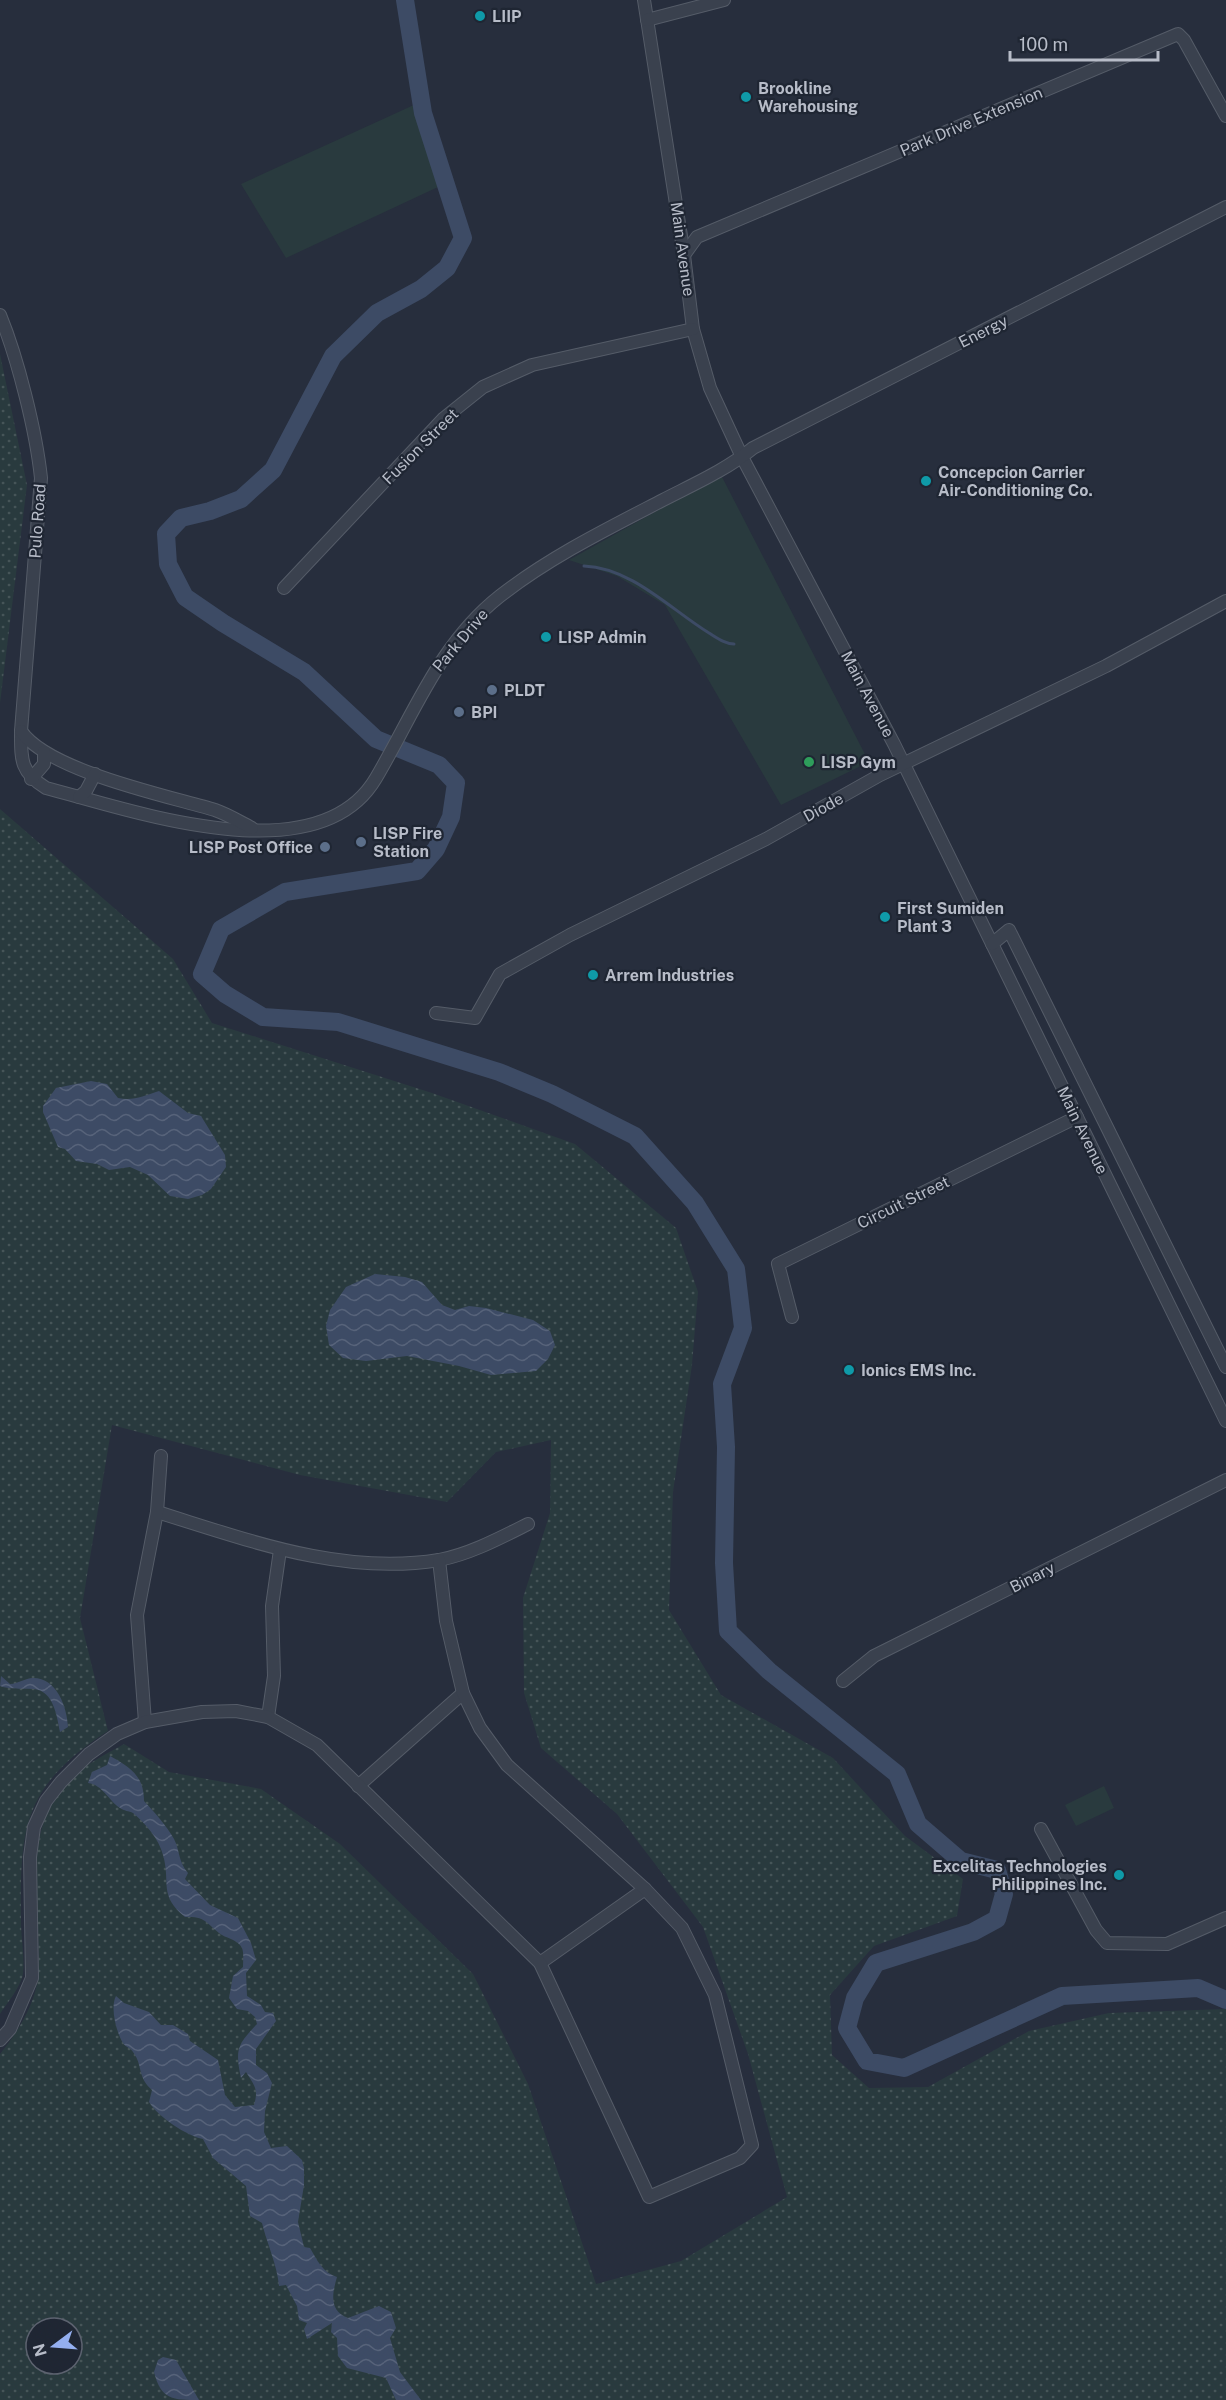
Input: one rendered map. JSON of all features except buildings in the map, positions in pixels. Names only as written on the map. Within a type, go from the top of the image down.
[{"type":"street","name":"Main Avenue","points":[[644,0],[684,255],[693,329],[710,388],[742,457],[904,764],[1226,1421]]},
{"type":"street","points":[[647,20],[724,0]]},
{"type":"street","name":"Park Drive Extension","points":[[684,255],[697,237],[1178,34],[1184,40],[1226,116]]},
{"type":"street","name":"Energy","points":[[742,457],[753,448],[1226,207]]},
{"type":"street","name":"Pulo Road","points":[[0,315],[8,334],[39,456],[41,478],[21,731]]},
{"type":"street","name":"Fusion Street","points":[[284,588],[443,419],[483,387],[532,365],[693,329]]},
{"type":"street","name":"Park Drive","points":[[31,779],[46,788],[79,797],[192,826],[223,831],[291,828],[320,822],[342,812],[364,797],[435,668],[476,617],[498,597],[537,569],[592,536],[742,457]]},
{"type":"street","name":"Diode","points":[[436,1012],[475,1018],[501,974],[570,935],[766,839],[904,764],[1106,666],[1226,601]]},
{"type":"street","points":[[21,731],[21,755],[25,770],[31,779],[44,764],[44,752]]},
{"type":"street","name":"Park Drive","points":[[21,731],[28,742],[44,752],[95,774],[153,795],[217,811],[254,829]]},
{"type":"street","points":[[79,797],[86,792],[95,774]]},
{"type":"street","points":[[992,944],[1009,930],[1226,1367]]},
{"type":"street","name":"Circuit Street","points":[[792,1317],[778,1264],[1077,1117]]},
{"type":"street","points":[[145,1722],[137,1615],[158,1512],[161,1456]]},
{"type":"street","name":"Binary","points":[[843,1681],[874,1656],[1226,1480]]},
{"type":"street","points":[[158,1512],[280,1550],[360,1564],[439,1560],[490,1543],[528,1524]]},
{"type":"street","points":[[268,1717],[274,1676],[272,1606],[280,1550]]},
{"type":"street","points":[[0,2040],[10,2029],[32,1978],[30,1857],[34,1827],[46,1801],[89,1754],[117,1734],[145,1722],[202,1712],[236,1711],[268,1717],[317,1745],[540,1963],[649,2197],[740,2158],[752,2145],[715,1995],[682,1928],[645,1889],[507,1765],[480,1728],[463,1693],[446,1622],[439,1560]]},
{"type":"street","points":[[358,1786],[463,1693]]},
{"type":"street","points":[[1041,1829],[1096,1930],[1107,1943],[1167,1944],[1226,1918]]},
{"type":"street","points":[[540,1963],[645,1889]]},
{"type":"shaded area","points":[[416,104],[438,187],[286,258],[241,184]]},
{"type":"shaded area","points":[[0,354],[27,485],[0,703]]},
{"type":"shaded area","points":[[721,475],[869,762],[781,805],[665,605],[617,576],[569,560]]},
{"type":"shaded area","points":[[0,809],[173,959],[212,1023],[432,1093],[575,1144],[676,1228],[698,1292],[692,1365],[673,1492],[669,1610],[721,1695],[833,1758],[905,1836],[963,1879],[957,1916],[874,1946],[830,1995],[832,2055],[869,2088],[928,2087],[1029,2031],[1109,2013],[1226,2009],[1226,2400],[0,2400],[0,2054],[24,2018],[33,1998],[38,1977],[36,1875],[42,1826],[52,1803],[73,1776],[87,1765],[124,1744],[169,1772],[261,1789],[340,1844],[473,1974],[528,2084],[596,2284],[681,2261],[787,2197],[748,2054],[703,1927],[617,1814],[541,1748],[524,1693],[523,1598],[550,1513],[551,1440],[496,1452],[447,1502],[300,1475],[112,1425],[80,1618],[108,1731],[80,1751],[58,1771],[42,1791],[32,1812],[25,1835],[22,1860],[23,1973],[18,1987],[0,2014]]},
{"type":"shaded area","points":[[1104,1786],[1114,1808],[1076,1826],[1065,1805]]},
{"type":"water","points":[[91,1081],[107,1084],[118,1098],[124,1099],[159,1091],[188,1113],[201,1116],[225,1155],[226,1167],[211,1189],[202,1195],[188,1199],[170,1196],[148,1175],[130,1167],[109,1170],[97,1164],[76,1161],[65,1149],[58,1147],[43,1112],[43,1106],[56,1088]]},
{"type":"water","points":[[375,1274],[405,1277],[422,1282],[442,1305],[455,1310],[469,1306],[486,1308],[533,1320],[550,1331],[555,1345],[548,1359],[536,1371],[491,1375],[407,1356],[366,1361],[343,1358],[329,1345],[326,1326],[330,1310],[346,1287]]},
{"type":"water","points":[[1,1676],[10,1684],[33,1678],[48,1683],[63,1703],[68,1727],[60,1732],[53,1706],[46,1694],[34,1689],[0,1686]]},
{"type":"water","points":[[110,1756],[130,1769],[139,1779],[144,1801],[174,1839],[182,1865],[188,1873],[185,1879],[210,1905],[238,1918],[251,1943],[256,1960],[246,1973],[247,1996],[261,2005],[265,2012],[273,2013],[276,2021],[256,2049],[256,2065],[267,2073],[272,2083],[265,2111],[264,2132],[271,2148],[287,2146],[302,2160],[304,2185],[298,2222],[304,2247],[310,2248],[324,2269],[337,2277],[334,2301],[342,2315],[348,2318],[379,2306],[391,2312],[396,2328],[390,2338],[400,2372],[421,2400],[396,2400],[386,2378],[347,2368],[338,2356],[337,2338],[331,2332],[332,2323],[307,2339],[304,2329],[307,2323],[299,2320],[297,2306],[286,2285],[279,2286],[262,2223],[250,2216],[246,2186],[213,2158],[203,2139],[173,2125],[149,2102],[152,2090],[144,2080],[136,2057],[120,2038],[116,2026],[114,2001],[116,1996],[124,2003],[149,2012],[161,2025],[173,2025],[188,2034],[190,2041],[218,2060],[225,2095],[235,2107],[254,2105],[255,2087],[246,2072],[241,2078],[238,2054],[245,2037],[257,2024],[255,2017],[248,2011],[237,2009],[229,1998],[233,1976],[243,1967],[243,1952],[240,1945],[222,1935],[202,1919],[185,1917],[177,1909],[168,1895],[163,1855],[155,1837],[133,1813],[120,1808],[102,1790],[88,1783],[92,1772],[107,1765]]},
{"type":"water","points":[[163,2357],[176,2360],[199,2400],[175,2399],[164,2393],[154,2372],[158,2360]]},
{"type":"waterway","points":[[405,0],[423,113],[463,238],[447,268],[421,289],[377,313],[333,356],[273,470],[241,499],[210,511],[181,518],[166,534],[168,564],[185,597],[304,672],[376,739],[439,765],[456,783],[451,817],[436,849],[417,871],[285,892],[221,929],[202,974],[225,994],[263,1017],[338,1022],[499,1072],[552,1094],[635,1136],[695,1203],[736,1269],[743,1328],[722,1384],[726,1447],[724,1563],[728,1631],[769,1671],[897,1774],[918,1824],[961,1861],[997,1870],[1004,1894],[997,1919],[973,1932],[876,1963],[855,1998],[847,2028],[867,2061],[904,2068],[1062,1996],[1198,1988],[1226,2000]]},
{"type":"waterway","points":[[584,566],[602,568],[634,582],[715,637],[734,644]]},
{"type":"place","name":"LIIP","points":[[480,16]]},
{"type":"place","name":"Brookline Warehousing","points":[[746,97]]},
{"type":"place","name":"Concepcion Carrier Air-Conditioning Co.","points":[[926,481]]},
{"type":"place","name":"LISP Admin","points":[[546,637]]},
{"type":"place","name":"PLDT","points":[[492,690]]},
{"type":"place","name":"BPI","points":[[459,712]]},
{"type":"place","name":"LISP Gym","points":[[809,762]]},
{"type":"place","name":"LISP Fire Station","points":[[361,842]]},
{"type":"place","name":"LISP Post Office","points":[[325,847]]},
{"type":"place","name":"First Sumiden Plant 3","points":[[885,917]]},
{"type":"place","name":"Arrem Industries","points":[[593,975]]},
{"type":"place","name":"Ionics EMS Inc.","points":[[849,1370]]},
{"type":"place","name":"Excelitas Technologies Philippines Inc.","points":[[1119,1875]]}]
